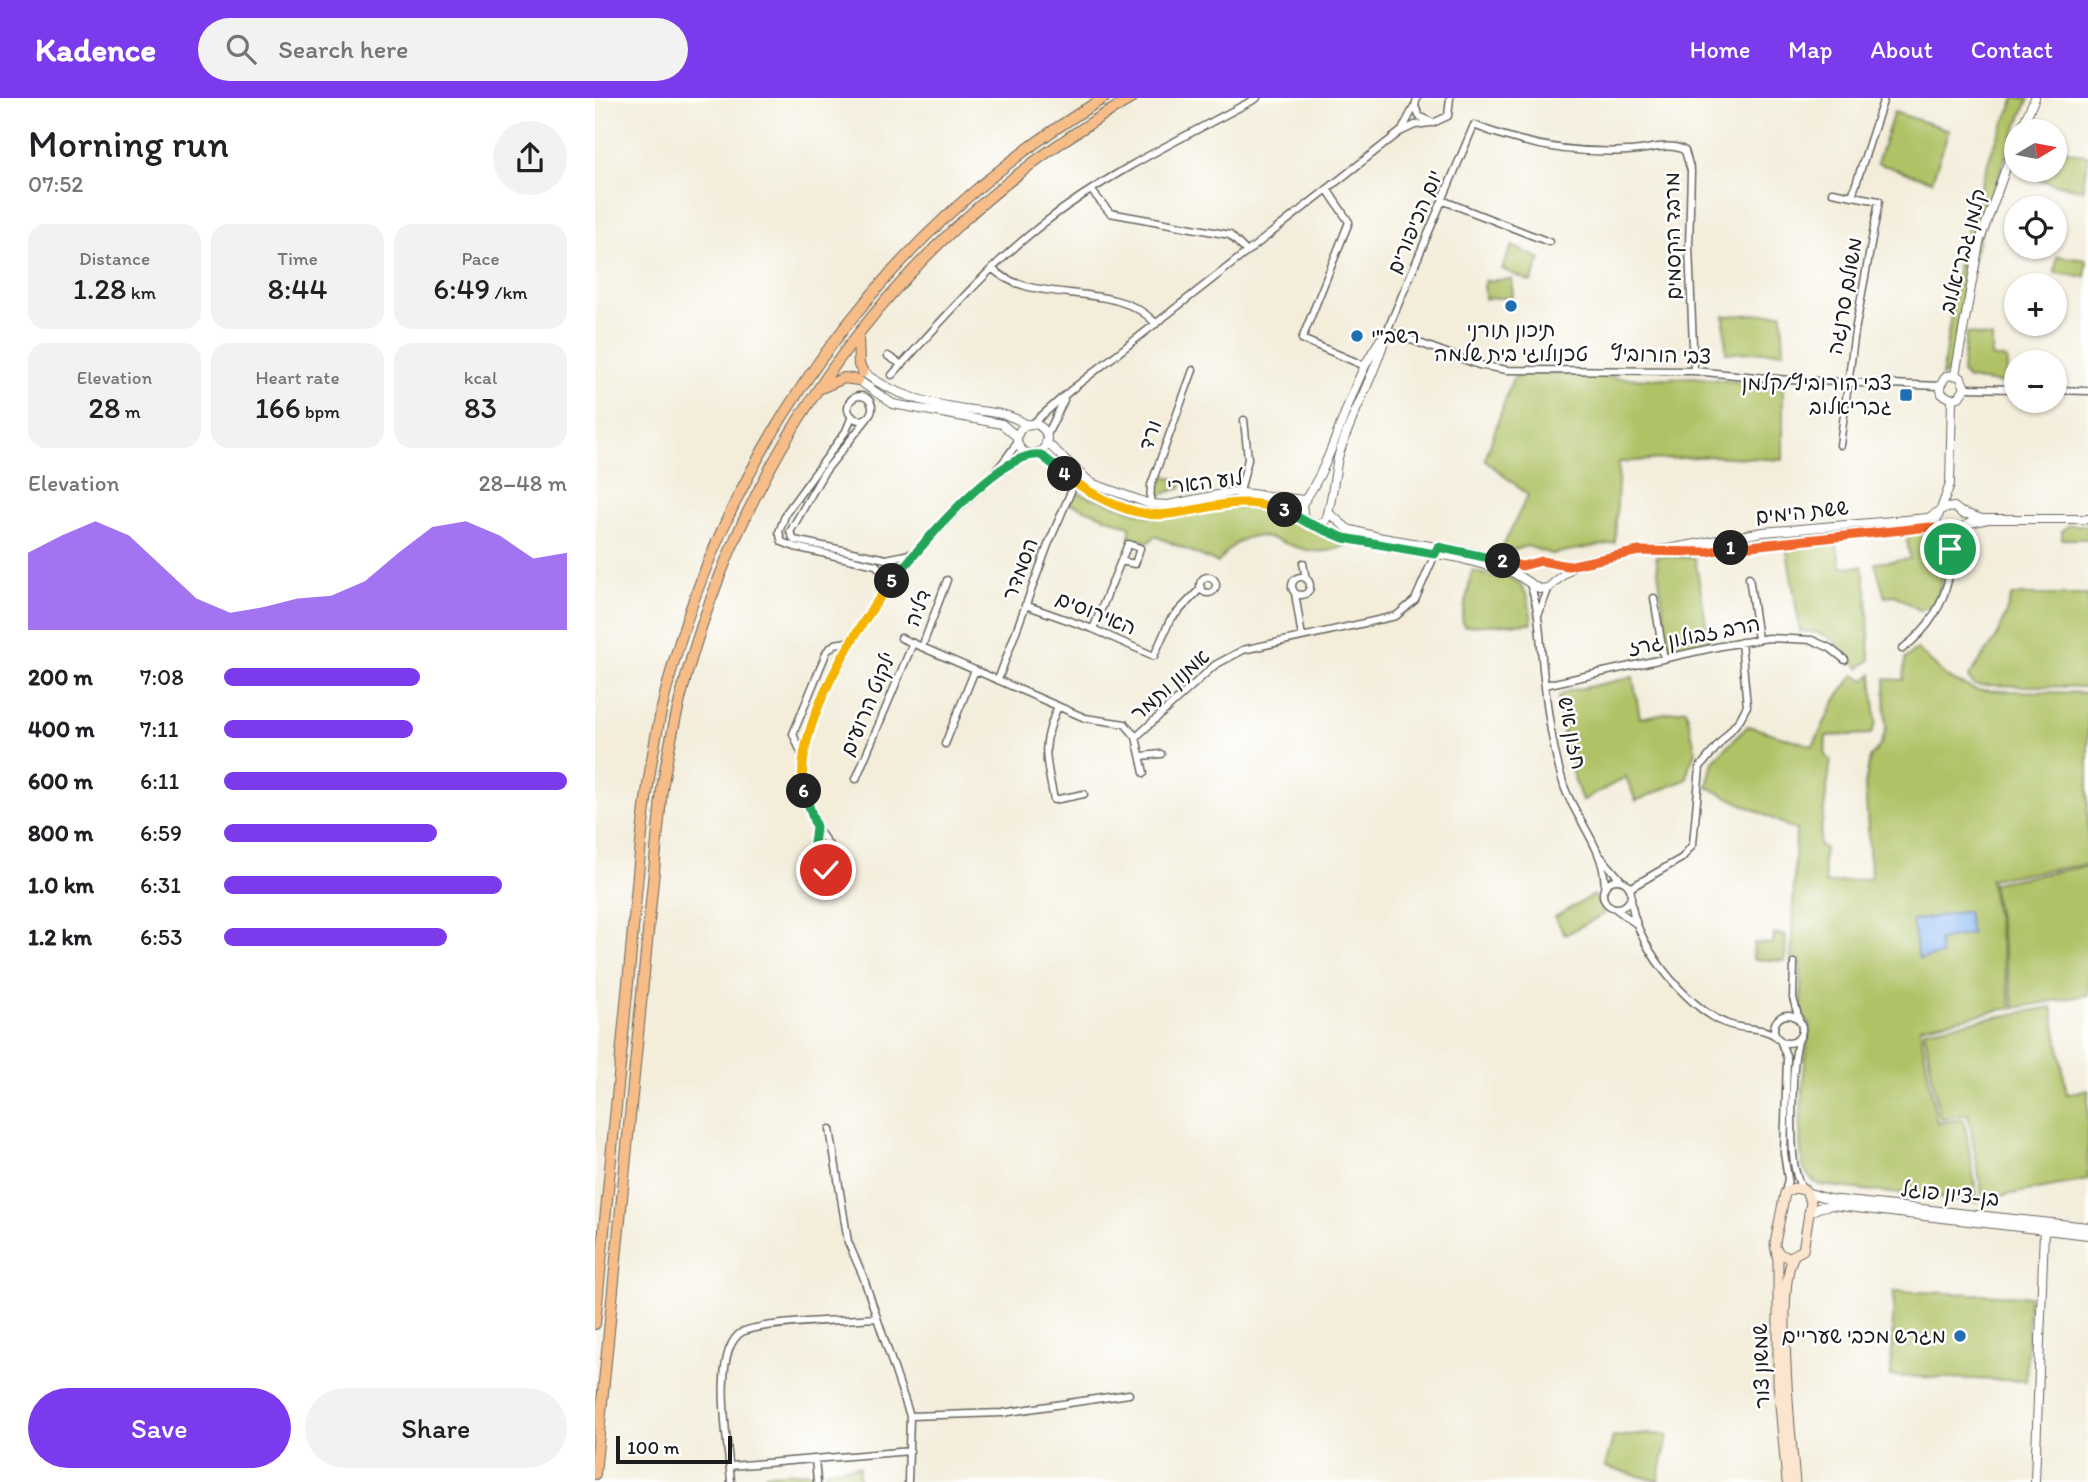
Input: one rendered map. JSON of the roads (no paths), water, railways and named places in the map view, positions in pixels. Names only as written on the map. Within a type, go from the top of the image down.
[{"type":"main road","points":[[595,1324],[647,787],[669,679],[690,610],[719,536],[751,470],[789,407],[836,339],[887,278],[941,221],[1009,163],[1104,98]]},
{"type":"main road","points":[[595,1474],[655,852],[667,754],[683,683],[722,567],[763,477],[817,390],[858,335],[928,254],[978,208],[1045,154],[1132,98]]},
{"type":"main road","points":[[817,390],[838,379],[861,376],[858,335]]},
{"type":"main road","points":[[1785,1194],[1792,1189],[1805,1191]]},
{"type":"main road","name":"שמשון צור","points":[[1795,1482],[1787,1355],[1787,1273],[1794,1256],[1804,1247],[1811,1202],[1805,1191]]},
{"type":"main road","name":"שמשון צור","points":[[1785,1194],[1776,1249],[1778,1383],[1787,1482]]},
{"type":"main road","points":[[1776,1249],[1784,1256],[1794,1256]]},
{"type":"street","points":[[892,375],[992,268],[1044,223],[1091,190],[1257,98]]},
{"type":"street","points":[[816,827],[812,862],[818,869],[828,869],[835,863],[836,853],[816,827],[802,782],[804,758],[824,698],[853,641],[882,594],[917,552],[986,478],[1029,425],[1070,390],[1400,132],[1415,125],[1442,121],[1448,116],[1450,98]]},
{"type":"street","points":[[1852,196],[1884,98]]},
{"type":"street","points":[[2025,119],[2035,98]]},
{"type":"street","points":[[1416,102],[1419,116],[1430,123]]},
{"type":"street","points":[[1400,132],[1416,102]]},
{"type":"street","name":"יום הכיפורים","points":[[1316,499],[1474,125]]},
{"type":"street","name":"מרבד הקסמים","points":[[1474,125],[1516,140],[1563,149],[1627,152],[1677,147],[1685,151],[1691,171],[1689,247],[1694,371]]},
{"type":"street","name":"קלמן גבריאלוב","points":[[1955,374],[1976,256],[2004,175]]},
{"type":"street","points":[[1327,189],[1349,222],[1301,340],[1365,366]]},
{"type":"street","points":[[1091,190],[1103,209],[1109,212],[1230,235],[1247,252]]},
{"type":"street","name":"משולם סרנגה","points":[[1832,192],[1879,201],[1840,445]]},
{"type":"street","points":[[1444,201],[1549,242]]},
{"type":"street","points":[[992,268],[1012,282],[1137,305],[1156,324]]},
{"type":"street","name":"יום הכיפורים","points":[[1316,499],[1317,484],[1365,366],[1387,331]]},
{"type":"street","name":"צבי הורוביץ","points":[[1387,331],[1479,365],[1507,370],[1694,371],[1848,383],[1940,386]]},
{"type":"street","points":[[888,356],[902,365]]},
{"type":"street","name":"ורד","points":[[1152,514],[1151,485],[1193,370]]},
{"type":"street","points":[[1952,400],[1942,394],[1940,386],[1946,376],[1955,374],[1961,378],[1965,388]]},
{"type":"street","points":[[861,376],[907,397],[1000,413],[1042,429],[1046,439]]},
{"type":"street","points":[[861,376],[893,404],[1002,424],[1017,440],[1021,450],[1032,454]]},
{"type":"street","points":[[1965,388],[2004,389]]},
{"type":"street","points":[[1952,400],[1959,397],[1965,388]]},
{"type":"street","points":[[986,478],[1042,450],[1055,414],[1070,390]]},
{"type":"street","points":[[2067,390],[2088,391]]},
{"type":"street","points":[[882,594],[884,574],[876,565],[795,547],[782,542],[779,532],[786,513],[846,431],[852,416],[849,403],[853,398],[862,396],[872,404],[872,411],[823,474],[790,532],[794,540],[886,559],[917,552]]},
{"type":"street","points":[[1950,551],[1936,523],[1949,494],[1952,400]]},
{"type":"street","points":[[852,416],[860,420],[867,419]]},
{"type":"street","points":[[1239,497],[1248,459],[1244,420]]},
{"type":"street","name":"לוע הארי","points":[[1046,439],[1079,473],[1104,490],[1150,504],[1168,505],[1239,497],[1316,499]]},
{"type":"street","name":"לוע הארי","points":[[1032,454],[1044,457],[1075,482],[1106,500],[1152,514],[1170,514],[1239,497],[1279,508],[1308,523]]},
{"type":"street","points":[[1902,649],[1924,630],[1937,612],[1948,578],[1952,539],[1964,520],[1959,510],[1951,471]]},
{"type":"street","name":"הסמדר","points":[[998,680],[1025,605],[1079,473]]},
{"type":"street","points":[[1330,514],[1316,499],[1300,508],[1308,523],[1344,538],[1436,551],[1521,566],[1547,562],[1554,570],[1552,584],[1539,589],[1515,573],[1436,551],[1358,533],[1342,526],[1330,514]]},
{"type":"street","points":[[1940,511],[1949,506],[1969,517],[1988,519],[2088,519]]},
{"type":"street","name":"ששת הימים","points":[[1547,562],[1576,565],[1630,552],[1668,549],[1762,532],[1928,518],[1940,511]]},
{"type":"street","points":[[1308,523],[1321,524],[1330,514]]},
{"type":"street","points":[[1941,531],[1950,535],[1988,519]]},
{"type":"street","name":"ששת הימים","points":[[1668,549],[1712,552],[1763,543],[1930,527],[1941,531]]},
{"type":"street","name":"אמנון ותמר","points":[[901,638],[1095,721],[1125,724],[1136,737],[1215,665],[1243,650],[1385,620],[1408,608],[1423,586],[1436,551]]},
{"type":"street","points":[[1093,629],[1121,561]]},
{"type":"street","points":[[1295,593],[1303,594],[1310,586],[1305,579],[1303,563]]},
{"type":"street","points":[[1529,583],[1527,571],[1532,564]]},
{"type":"street","name":"ששת הימים","points":[[1552,584],[1576,565]]},
{"type":"street","points":[[1749,577],[1758,639]]},
{"type":"street","points":[[1302,637],[1292,587],[1294,580],[1305,579]]},
{"type":"street","name":"דליה","points":[[922,647],[947,580]]},
{"type":"street","name":"חזון איש","points":[[1529,583],[1539,625],[1545,685],[1562,778],[1603,870],[1604,890]]},
{"type":"street","name":"חזון איש","points":[[1539,625],[1541,605],[1552,584]]},
{"type":"street","name":"האירוסים","points":[[1025,605],[1093,629],[1154,656],[1170,620],[1201,589]]},
{"type":"street","points":[[1654,598],[1664,659]]},
{"type":"street","name":"הרב זבולון גרז","points":[[1545,685],[1758,639],[1790,637],[1812,640],[1845,660]]},
{"type":"street","points":[[804,758],[794,739],[795,726],[827,652],[835,644],[853,641]]},
{"type":"street","points":[[1630,888],[1682,858],[1693,844],[1701,764],[1740,719],[1747,706],[1741,642]]},
{"type":"street","name":"ילקוט הרועים","points":[[856,779],[913,643]]},
{"type":"street","points":[[945,744],[975,670]]},
{"type":"street","points":[[1058,706],[1048,729],[1044,750],[1055,800],[1084,794]]},
{"type":"street","points":[[1136,737],[1144,773]]},
{"type":"street","points":[[1142,756],[1161,754]]},
{"type":"street","name":"חזון איש","points":[[1591,843],[1623,881]]},
{"type":"street","points":[[1640,930],[1630,888],[1623,881],[1611,882],[1604,890],[1605,901],[1629,917],[1671,979],[1696,1006],[1727,1024],[1753,1028],[1791,1043],[1800,1037]]},
{"type":"street","points":[[1615,908],[1626,906],[1631,897]]},
{"type":"street","points":[[1794,963],[1793,998],[1800,1021],[1800,1037],[1795,1048],[1793,1145],[1795,1172],[1805,1191]]},
{"type":"street","points":[[1785,1194],[1788,1179],[1784,1153],[1787,1058],[1774,1029],[1793,998]]},
{"type":"street","points":[[1753,1028],[1792,1015],[1800,1021]]},
{"type":"street","points":[[830,1129],[848,1242],[863,1276],[910,1416],[908,1482]]},
{"type":"street","name":"בן-ציון פוגל","points":[[1805,1191],[1829,1199],[2088,1227]]},
{"type":"street","name":"בן-ציון פוגל","points":[[1808,1214],[1831,1205],[2088,1235]]},
{"type":"street","points":[[2035,1482],[2044,1230]]},
{"type":"street","points":[[731,1482],[724,1363],[736,1338],[755,1328],[876,1318]]},
{"type":"street","points":[[910,1416],[1002,1413],[1129,1394]]},
{"type":"street","points":[[730,1466],[910,1451]]},
{"type":"street","points":[[815,1459],[817,1482]]},
{"type":"water","points":[[1967,911],[1971,934],[1939,940],[1941,955],[1919,959],[1912,921]]},
{"type":"place","name":"תיכון תורני טכנולוגי בית שלמה","points":[[1511,306]]},
{"type":"place","name":"רשב\"י","points":[[1357,336]]},
{"type":"place","name":"צבי הורוביץ/קלמן גבריאלוב","points":[[1906,395]]},
{"type":"place","name":"מגרש מכבי שעריים","points":[[1960,1336]]}]
